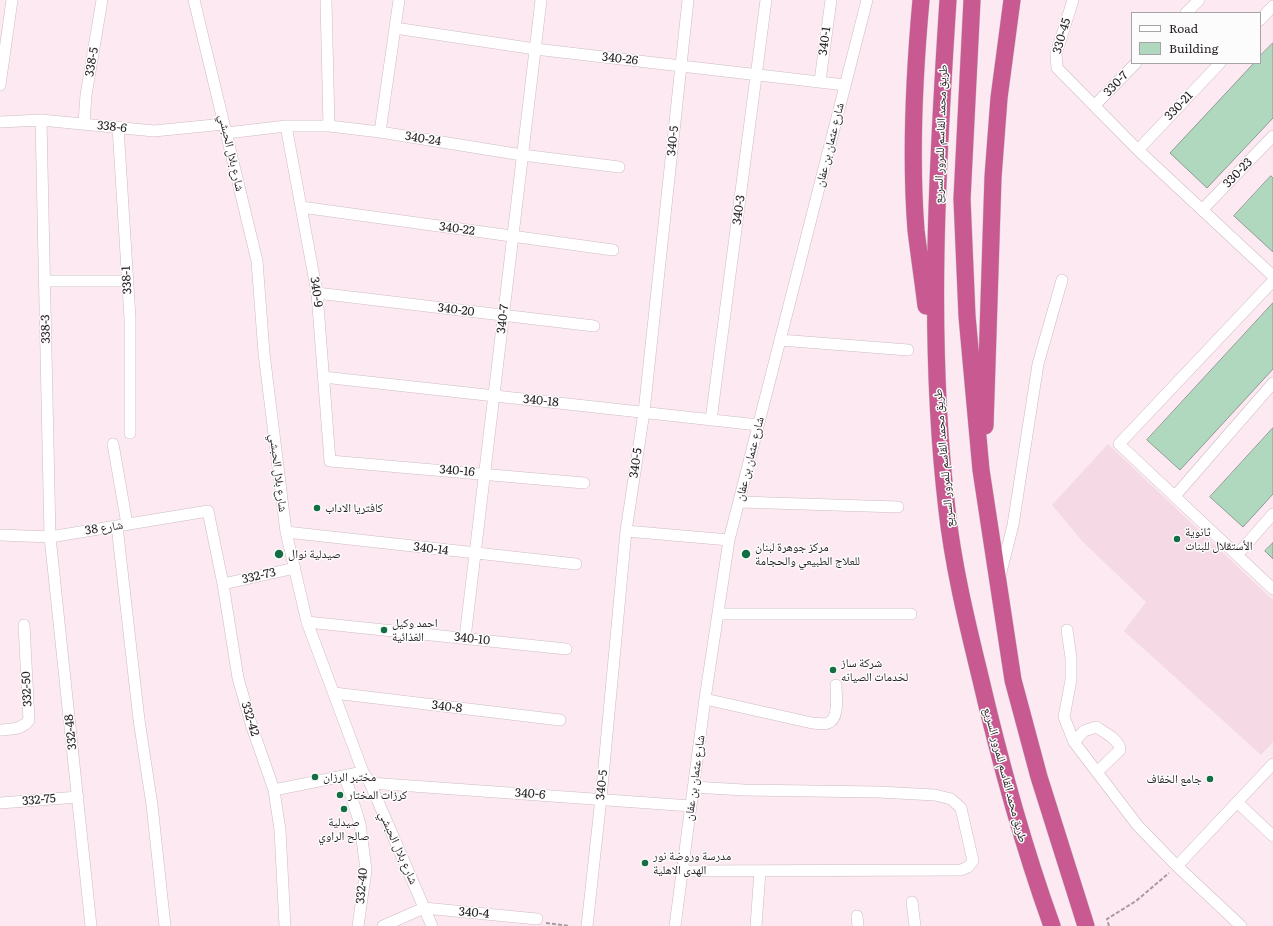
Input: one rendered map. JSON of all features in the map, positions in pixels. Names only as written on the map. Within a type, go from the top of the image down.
[{"type":"highway","points":[[921,0],[913,108],[916,231],[938,387]]},
{"type":"highway","name":"طريق محمد القاسم للمرور السريع","points":[[948,0],[942,82],[935,283],[938,387],[947,511],[965,616],[992,731],[1030,865],[1052,926]]},
{"type":"highway","name":"طريق محمد القاسم للمرور السريع","points":[[972,0],[962,199],[967,316],[981,470],[1013,680],[1041,784],[1086,926]]},
{"type":"highway","points":[[981,470],[987,408],[989,276],[996,138],[1012,0]]},
{"type":"street","points":[[0,85],[12,0]]},
{"type":"street","name":"338-5","points":[[84,124],[86,95],[102,0]]},
{"type":"street","name":"شارع بلال الحبشي","points":[[194,0],[257,261],[265,360],[286,532],[307,622],[363,772],[370,783],[432,926]]},
{"type":"street","points":[[326,0],[329,126]]},
{"type":"street","points":[[380,132],[399,0]]},
{"type":"street","name":"340-7","points":[[465,638],[541,0]]},
{"type":"street","name":"340-5","points":[[587,926],[601,798],[626,531],[644,412],[688,0]]},
{"type":"street","name":"340-3","points":[[711,420],[766,0]]},
{"type":"street","name":"340-1","points":[[820,81],[831,0]]},
{"type":"street","name":"شارع عثمان بن عفان","points":[[675,926],[705,699],[729,540],[867,0]]},
{"type":"street","name":"330-45","points":[[1073,0],[1055,61],[1057,68],[1138,150],[1203,209],[1273,276]]},
{"type":"street","points":[[1187,12],[1199,0]]},
{"type":"street","points":[[1261,19],[1273,6]]},
{"type":"street","name":"340-26","points":[[395,28],[535,50],[845,85]]},
{"type":"street","name":"330-7","points":[[1095,105],[1135,64]]},
{"type":"street","name":"330-21","points":[[1138,150],[1219,64]]},
{"type":"street","name":"338-6","points":[[0,122],[41,120],[154,130],[226,129]]},
{"type":"street","name":"338-3","points":[[41,120],[50,537]]},
{"type":"street","name":"340-24","points":[[226,129],[286,126],[329,126],[619,167]]},
{"type":"street","name":"340-9","points":[[286,126],[317,293],[330,461]]},
{"type":"street","name":"338-1","points":[[118,127],[130,318],[130,433]]},
{"type":"street","name":"330-23","points":[[1203,209],[1271,143]]},
{"type":"street","name":"340-22","points":[[301,207],[613,250]]},
{"type":"street","points":[[998,584],[1013,525],[1038,364],[1062,280]]},
{"type":"street","points":[[45,281],[128,281]]},
{"type":"street","points":[[1273,281],[1119,444],[1273,589]]},
{"type":"street","name":"340-20","points":[[317,293],[594,326]]},
{"type":"street","points":[[780,340],[908,350]]},
{"type":"street","name":"340-18","points":[[323,377],[758,425]]},
{"type":"street","points":[[1175,496],[1273,383]]},
{"type":"street","points":[[113,444],[122,525],[139,720],[152,805],[165,926]]},
{"type":"street","name":"340-16","points":[[330,461],[584,483]]},
{"type":"street","points":[[739,502],[898,507]]},
{"type":"street","name":"شارع 38","points":[[0,535],[50,537],[208,511]]},
{"type":"street","name":"332-42","points":[[208,511],[238,678],[252,727],[274,790],[280,830],[285,926]]},
{"type":"street","points":[[1237,554],[1273,514]]},
{"type":"street","points":[[626,531],[729,540]]},
{"type":"street","name":"340-14","points":[[286,532],[576,564]]},
{"type":"street","name":"332-48","points":[[50,537],[92,926]]},
{"type":"street","name":"332-73","points":[[222,584],[295,568]]},
{"type":"street","points":[[719,614],[911,614]]},
{"type":"street","name":"340-10","points":[[307,622],[566,649]]},
{"type":"street","name":"332-50","points":[[0,730],[19,728],[26,725],[29,720],[24,625]]},
{"type":"street","points":[[1067,630],[1071,658],[1071,680],[1064,717],[1074,742],[1138,826],[1177,866],[1241,926]]},
{"type":"street","points":[[705,699],[812,723],[827,724],[836,714],[836,685]]},
{"type":"street","name":"340-8","points":[[334,694],[560,720]]},
{"type":"street","points":[[1074,742],[1084,731],[1096,727],[1120,746],[1120,750],[1097,772]]},
{"type":"street","points":[[1177,866],[1273,764]]},
{"type":"street","points":[[274,790],[363,772]]},
{"type":"street","name":"332-40","points":[[345,776],[360,824],[366,870],[358,926]]},
{"type":"street","name":"340-6","points":[[370,783],[601,798],[691,806]]},
{"type":"street","points":[[682,871],[961,870],[968,867],[973,861],[961,808],[951,799],[935,795],[899,793],[744,790],[693,787]]},
{"type":"street","name":"332-75","points":[[0,803],[78,797]]},
{"type":"street","points":[[1237,802],[1273,836]]},
{"type":"street","points":[[756,926],[760,871]]},
{"type":"street","points":[[912,902],[915,926]]},
{"type":"street","points":[[383,926],[424,908]]},
{"type":"street","name":"340-4","points":[[424,908],[537,919]]},
{"type":"path","points":[[1110,926],[1107,919],[1136,901],[1177,866]]},
{"type":"path","points":[[537,919],[550,924],[570,926]]},
{"type":"shaded area","points":[[1108,444],[1273,600],[1273,742],[1261,755],[1124,631],[1146,602],[1083,542],[1052,505]]},
{"type":"building","points":[[1273,43],[1273,118],[1207,188],[1170,153],[1253,64],[1261,64],[1261,55]]},
{"type":"building","points":[[1271,176],[1273,178],[1273,252],[1234,216]]},
{"type":"building","points":[[1273,303],[1273,369],[1180,470],[1147,440]]},
{"type":"building","points":[[1273,428],[1273,494],[1243,527],[1210,497]]},
{"type":"building","points":[[1273,543],[1273,559],[1265,551]]},
{"type":"place","name":"كافتريا الاداب","points":[[317,508]]},
{"type":"place","name":"ثانوية الأستقلال للبنات","points":[[1177,539]]},
{"type":"place","name":"صيدلية نوال","points":[[279,554]]},
{"type":"place","name":"مركز جوهرة لبنان للعلاج الطبيعي والحجامة","points":[[746,554]]},
{"type":"place","name":"احمد وكيل الغذائية","points":[[384,630]]},
{"type":"place","name":"شركة ساز لخدمات الصيانه","points":[[833,670]]},
{"type":"place","name":"مختبر الرزان","points":[[315,777]]},
{"type":"place","name":"جامع الخفاف","points":[[1210,779]]},
{"type":"place","name":"كرزات المختار","points":[[340,795]]},
{"type":"place","name":"صيدلية صالح الراوي","points":[[344,809]]},
{"type":"place","name":"مدرسة وروضة نور الهدى الاهلية","points":[[645,863]]}]
